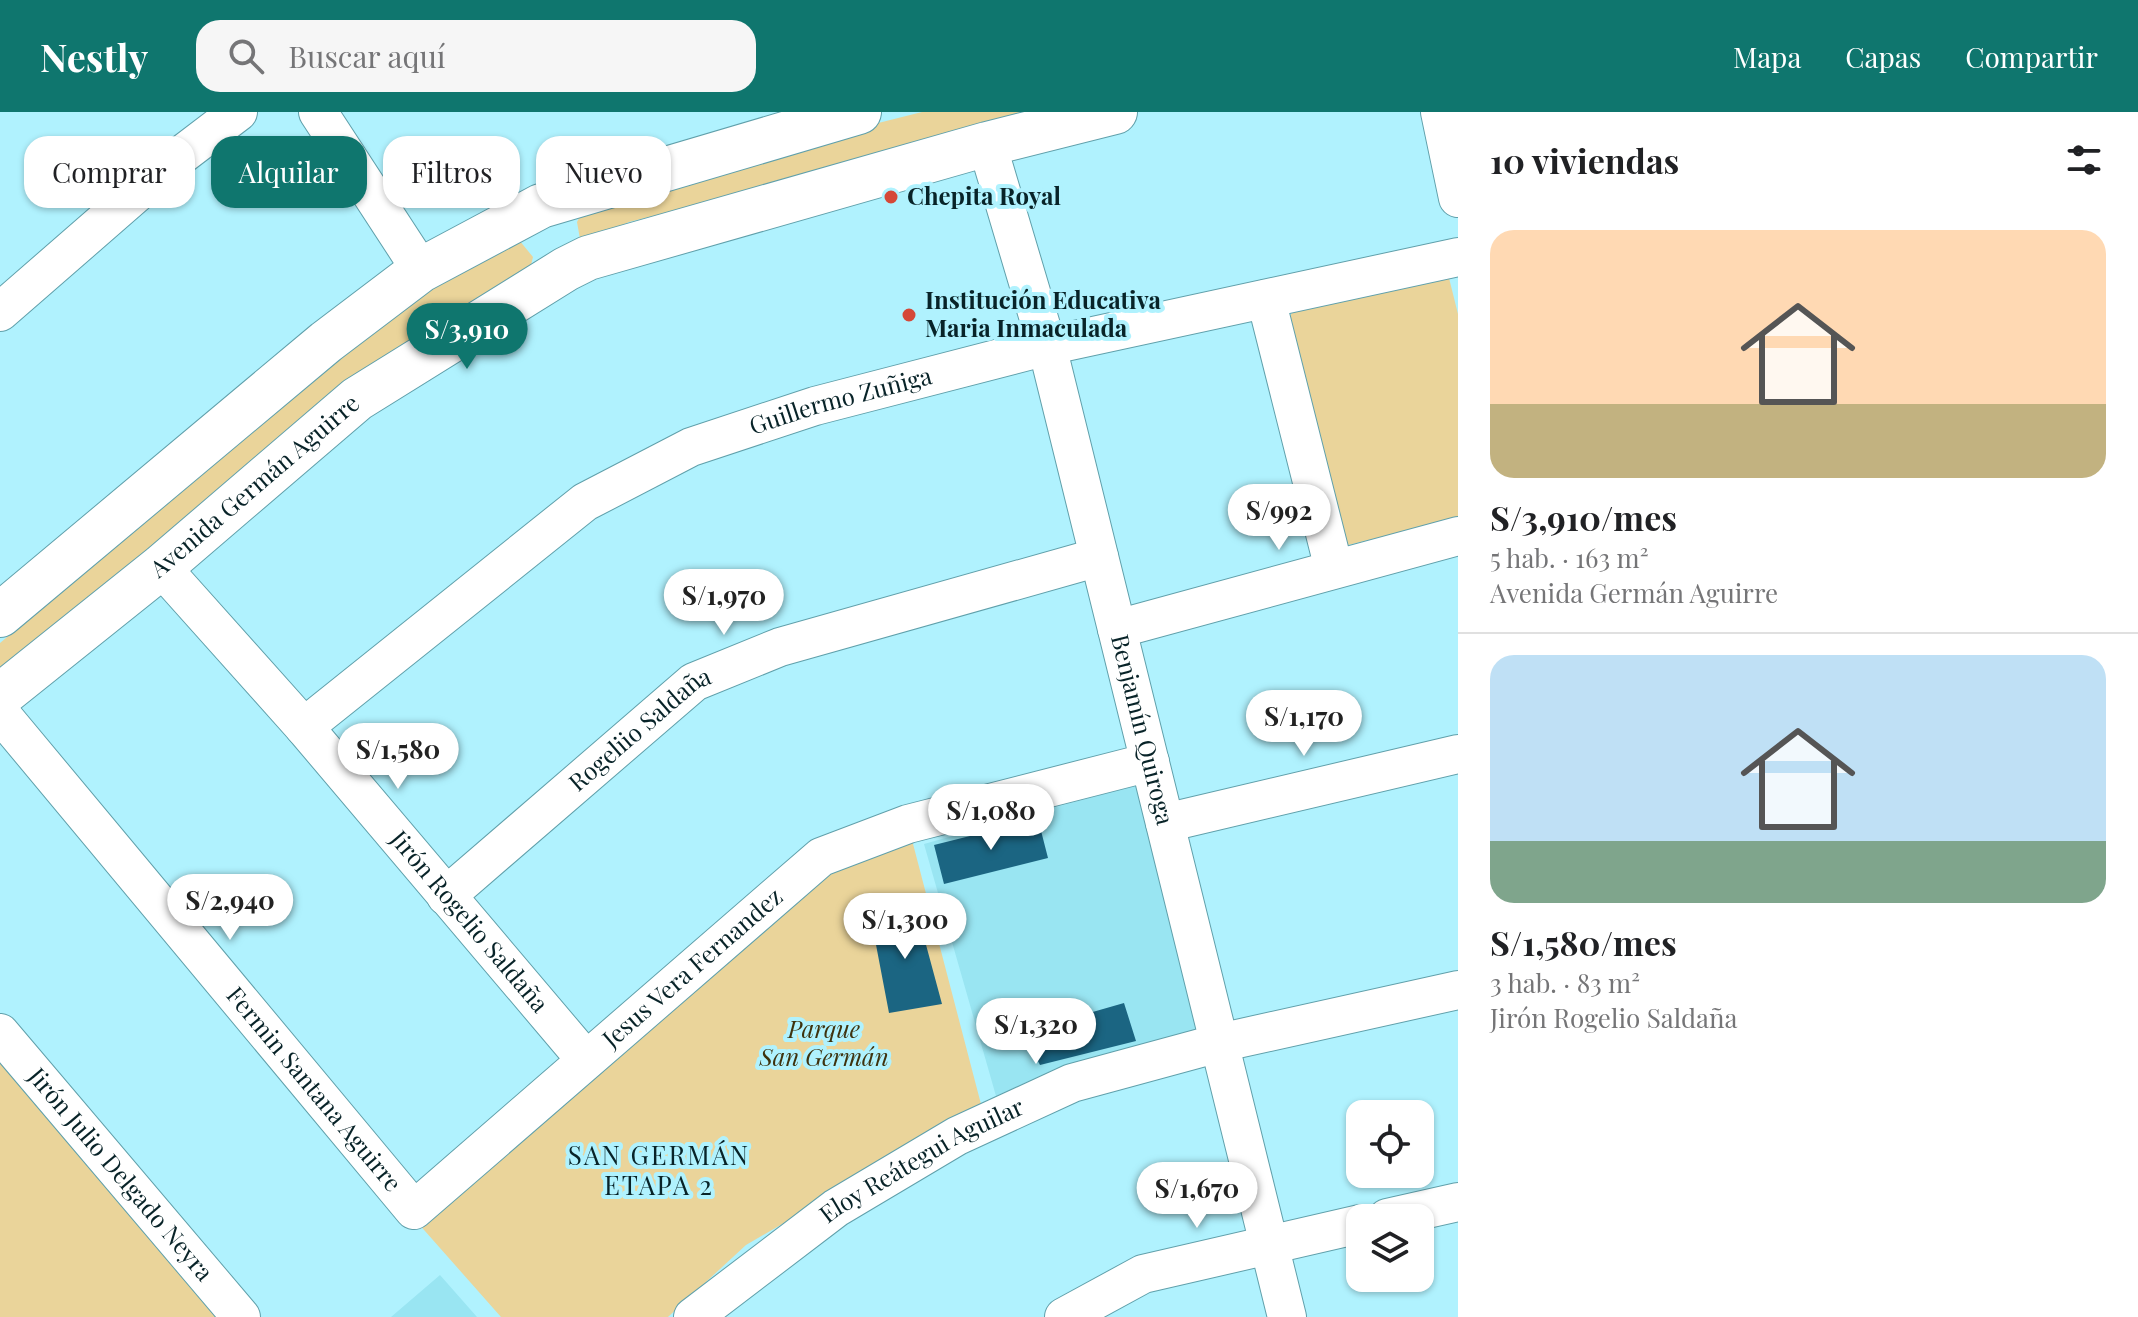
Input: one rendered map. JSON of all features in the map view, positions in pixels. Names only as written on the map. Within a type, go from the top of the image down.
[{"type":"main road","points":[[671,168],[859,112]]},
{"type":"main road","name":"Avenida Germán Aguirre","points":[[0,696],[161,567],[357,399],[566,269],[588,258],[987,144],[1115,112]]},
{"type":"main road","points":[[0,615],[326,342],[421,270],[537,208]]},
{"type":"main road","points":[[542,208],[566,269]]},
{"type":"street","points":[[0,312],[171,163],[238,112]]},
{"type":"street","points":[[318,112],[421,270]]},
{"type":"street","points":[[1440,112],[1458,198]]},
{"type":"street","name":"Benjamín Quiroga","points":[[987,144],[1047,346],[1287,1317]]},
{"type":"street","name":"Guillermo Zuñiga","points":[[304,727],[585,502],[680,452],[815,406],[1047,346],[1458,257]]},
{"type":"street","points":[[1266,299],[1334,569]]},
{"type":"street","points":[[1117,629],[1458,536]]},
{"type":"street","name":"Rogeliio Saldaña","points":[[446,896],[694,682],[780,647],[1099,557]]},
{"type":"street","name":"Jirón Rogelio Saldaña","points":[[161,567],[304,727],[586,1060]]},
{"type":"street","name":"Fermin Santana Aguirre","points":[[0,713],[414,1210]]},
{"type":"street","points":[[1165,823],[1458,754]]},
{"type":"street","name":"Jesus Vera Fernandez","points":[[414,1210],[821,857],[908,824],[1150,762]]},
{"type":"street","name":"Eloy Reátegui Aguilar","points":[[693,1317],[836,1208],[957,1136],[1072,1083],[1219,1043],[1458,990]]},
{"type":"street","name":"Jirón Julio Delgado Neyra","points":[[0,1033],[241,1317]]},
{"type":"street","points":[[1434,1207],[1458,1202]]},
{"type":"street","points":[[1064,1317],[1143,1274],[1346,1227]]},
{"type":"shaded area","points":[[1150,781],[1211,1026],[1057,1068],[996,1096],[924,844]]},
{"type":"shaded area","points":[[440,1275],[477,1317],[391,1317]]},
{"type":"green space","points":[[922,112],[1069,112],[629,222],[594,238],[580,239],[577,222],[584,208],[671,208],[671,175]]},
{"type":"green space","points":[[519,240],[533,257],[530,269],[0,686],[0,643],[420,292]]},
{"type":"green space","points":[[1447,270],[1458,314],[1458,518],[1344,546],[1288,320],[1295,307]]},
{"type":"green space","name":"Parque San Germán","points":[[912,840],[982,1108],[746,1245],[668,1317],[501,1317],[417,1222],[821,869]]},
{"type":"green space","points":[[0,1050],[220,1317],[0,1317]]},
{"type":"building","points":[[1038,819],[1048,858],[944,884],[934,845]]},
{"type":"building","points":[[915,904],[942,1004],[889,1013],[873,929],[881,911]]},
{"type":"building","points":[[1124,1003],[1136,1041],[1040,1065],[1023,1032]]},
{"type":"place","name":"Chepita Royal","points":[[891,197]]},
{"type":"place","name":"Institución Educativa Maria Inmaculada","points":[[909,315]]},
{"type":"district","name":"SAN GERMÁN ETAPA 2","points":[[659,1171]]}]
